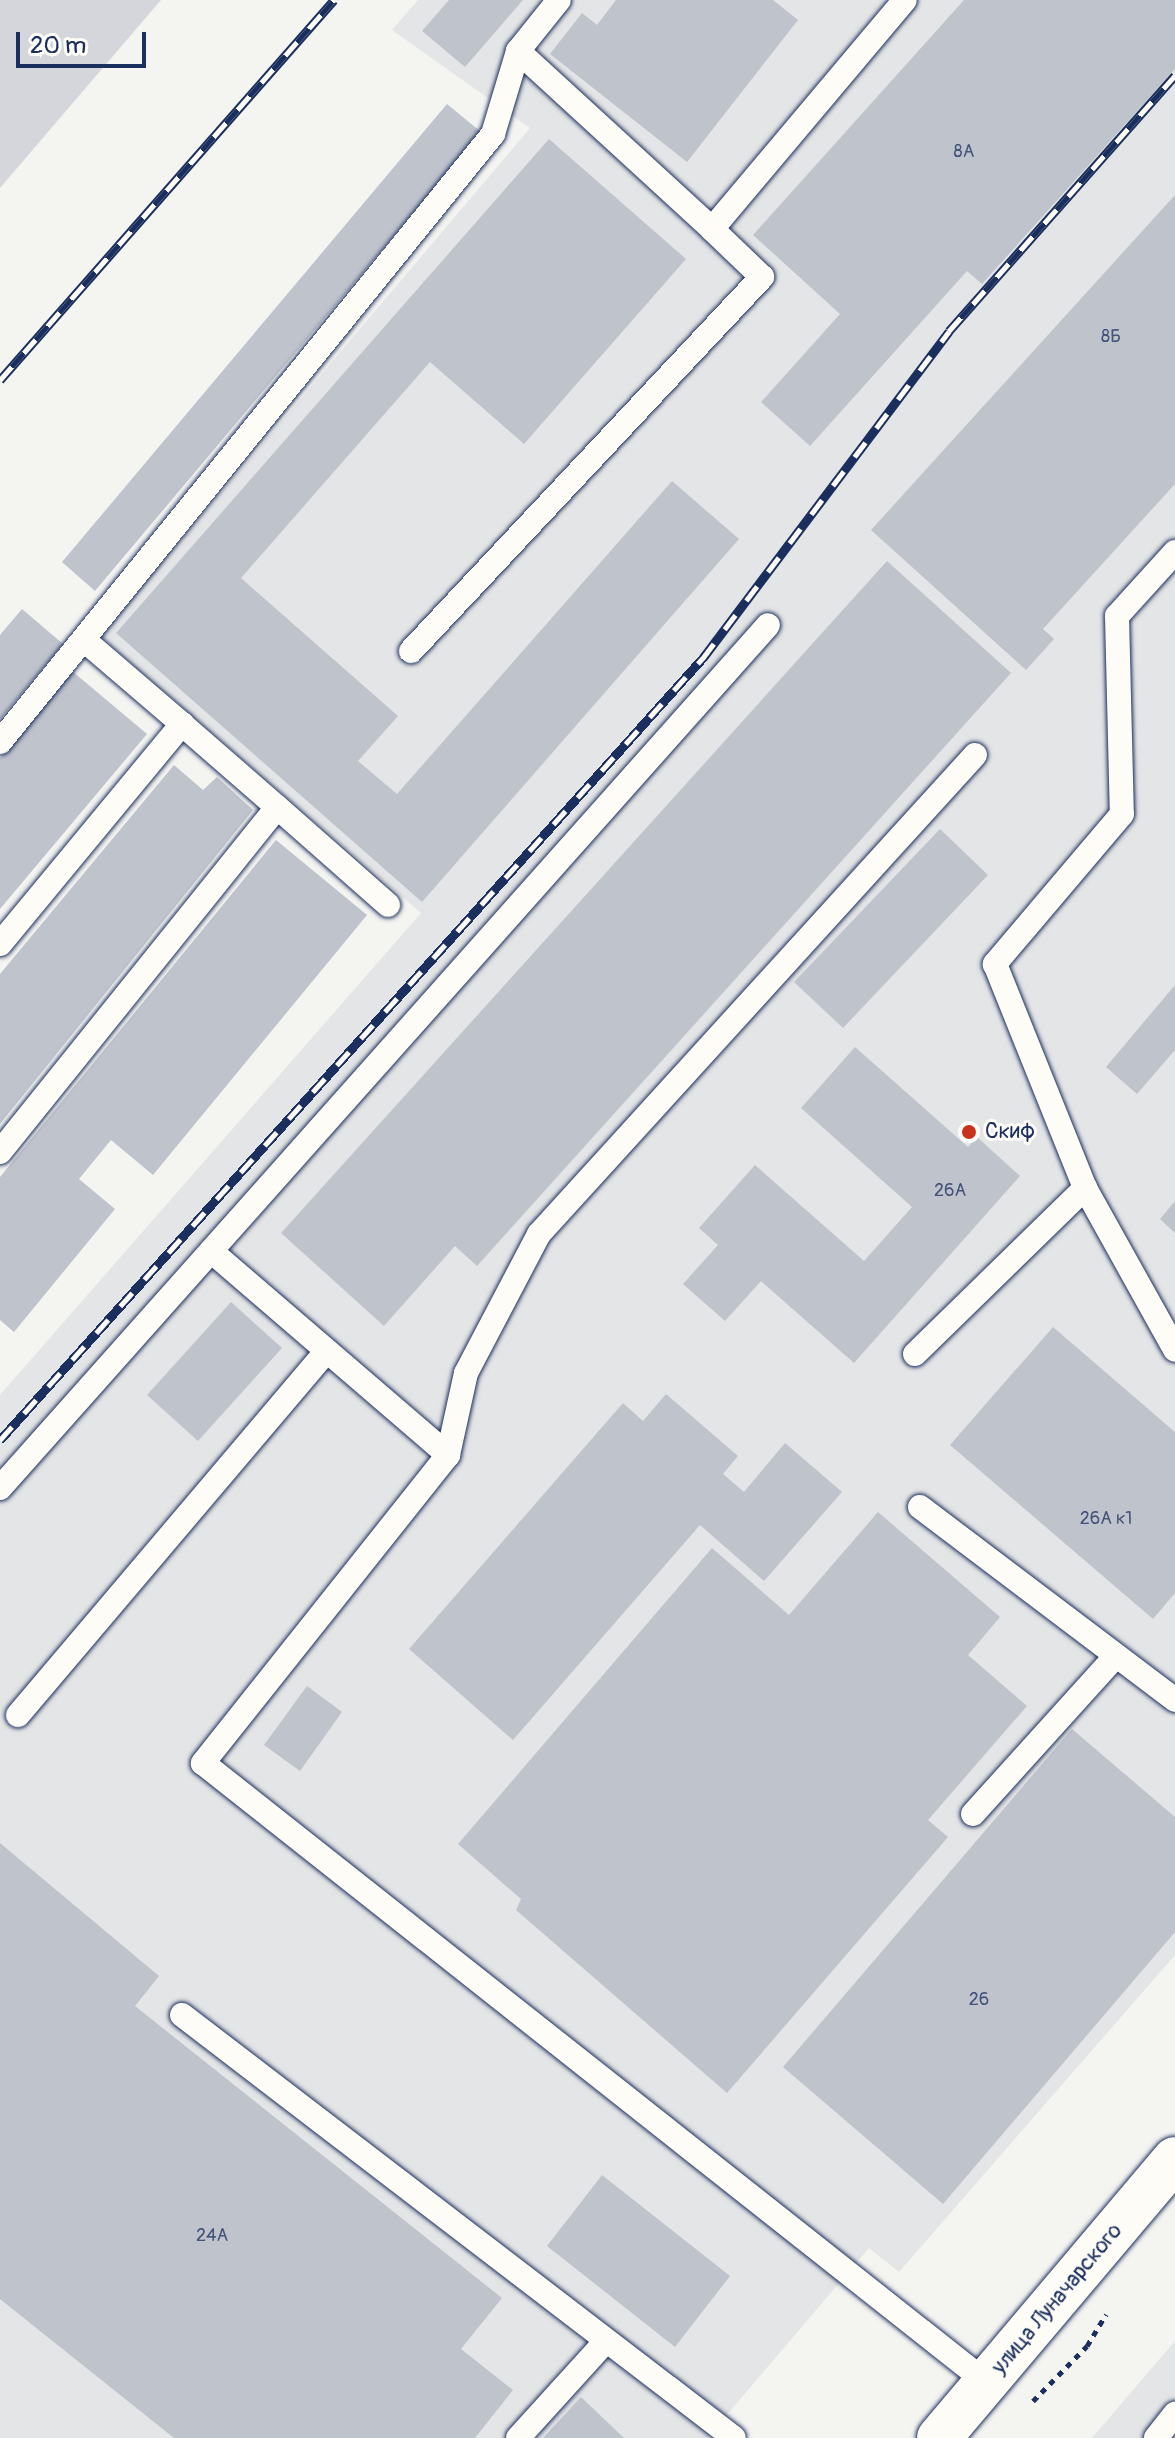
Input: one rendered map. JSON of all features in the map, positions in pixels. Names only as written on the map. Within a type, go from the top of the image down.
[{"type":"main road","name":"улица Луначарского","points":[[939,2438],[1175,2159]]},
{"type":"lane","points":[[0,742],[85,641],[493,134],[518,51],[559,0]]},
{"type":"lane","points":[[712,229],[905,0]]},
{"type":"lane","points":[[411,651],[762,277],[518,51]]},
{"type":"lane","points":[[1175,552],[1117,616],[1122,814],[995,964],[1085,1188],[1175,1350]]},
{"type":"lane","points":[[0,1488],[768,625]]},
{"type":"lane","points":[[85,641],[388,905]]},
{"type":"lane","points":[[0,944],[182,724]]},
{"type":"lane","points":[[975,755],[539,1234],[466,1373],[448,1455],[203,1763],[986,2382]]},
{"type":"lane","points":[[0,1152],[277,807]]},
{"type":"lane","points":[[915,1354],[1085,1188]]},
{"type":"lane","points":[[211,1251],[448,1455]]},
{"type":"lane","points":[[18,1715],[327,1351]]},
{"type":"lane","points":[[920,1507],[1175,1700]]},
{"type":"lane","points":[[973,1814],[1116,1656]]},
{"type":"lane","points":[[182,2015],[734,2438]]},
{"type":"lane","points":[[518,2438],[606,2341]]},
{"type":"lane","points":[[1156,2438],[1175,2414]]},
{"type":"shaded area","points":[[0,0],[161,0],[0,188]]},
{"type":"shaded area","points":[[418,0],[1175,0],[1175,1955],[899,2272],[869,2248],[707,2438],[0,2438],[0,1395],[421,913],[100,636],[530,128],[392,30]]},
{"type":"shaded area","points":[[1175,2341],[1175,2438],[1092,2438]]},
{"type":"building","points":[[449,0],[523,0],[465,67],[422,31]]},
{"type":"building","points":[[616,0],[773,0],[798,20],[687,162],[550,54],[582,13],[597,25]]},
{"type":"building","points":[[964,0],[1175,0],[1175,69],[982,284],[967,271],[810,446],[761,402],[840,314],[753,235]]},
{"type":"building","points":[[447,104],[481,132],[95,591],[62,562]]},
{"type":"building","points":[[549,139],[686,259],[524,444],[430,362],[241,578],[398,716],[358,761],[397,794],[672,481],[739,539],[422,902],[116,633]]},
{"type":"building","points":[[1175,195],[1175,484],[1043,629],[1054,639],[1026,670],[871,530]]},
{"type":"building","points":[[887,561],[1011,673],[477,1266],[455,1246],[384,1326],[281,1233]]},
{"type":"building","points":[[22,609],[63,644],[0,719],[0,635]]},
{"type":"building","points":[[72,671],[147,734],[0,909],[0,758]]},
{"type":"building","points":[[174,765],[203,790],[217,777],[253,810],[0,1124],[0,974]]},
{"type":"building","points":[[940,829],[988,875],[843,1028],[794,982]]},
{"type":"building","points":[[276,840],[367,915],[153,1175],[111,1140],[79,1179],[115,1209],[14,1332],[0,1320],[0,1177]]},
{"type":"building","points":[[1175,985],[1175,1050],[1137,1094],[1106,1067]]},
{"type":"building","points":[[855,1047],[968,1147],[977,1137],[1020,1176],[854,1363],[761,1281],[725,1321],[683,1284],[718,1245],[699,1228],[755,1165],[864,1261],[912,1207],[801,1108]]},
{"type":"building","points":[[1175,1201],[1175,1233],[1160,1219]]},
{"type":"building","points":[[231,1302],[282,1348],[198,1441],[147,1395]]},
{"type":"building","points":[[1053,1327],[1175,1432],[1175,1593],[1153,1619],[950,1445]]},
{"type":"building","points":[[666,1394],[738,1456],[723,1474],[744,1492],[785,1443],[842,1492],[764,1581],[700,1525],[513,1740],[409,1649],[623,1403],[643,1421]]},
{"type":"building","points":[[878,1512],[1000,1617],[968,1655],[1027,1706],[928,1820],[948,1837],[727,2093],[516,1910],[521,1899],[458,1844],[712,1548],[789,1615]]},
{"type":"building","points":[[307,1686],[342,1712],[300,1771],[264,1745]]},
{"type":"building","points":[[1072,1729],[1175,1817],[1175,1932],[943,2204],[783,2067]]},
{"type":"building","points":[[0,1843],[159,1976],[135,2006],[502,2298],[461,2349],[513,2390],[475,2438],[174,2438],[0,2299]]},
{"type":"building","points":[[602,2175],[730,2276],[675,2347],[547,2246]]},
{"type":"building","points":[[581,2397],[624,2438],[543,2438]]},
{"type":"railway","points":[[0,380],[334,0]]},
{"type":"railway","points":[[0,1440],[703,658],[949,331],[1175,76]]},
{"type":"place","name":"Скиф","points":[[969,1132]]}]
